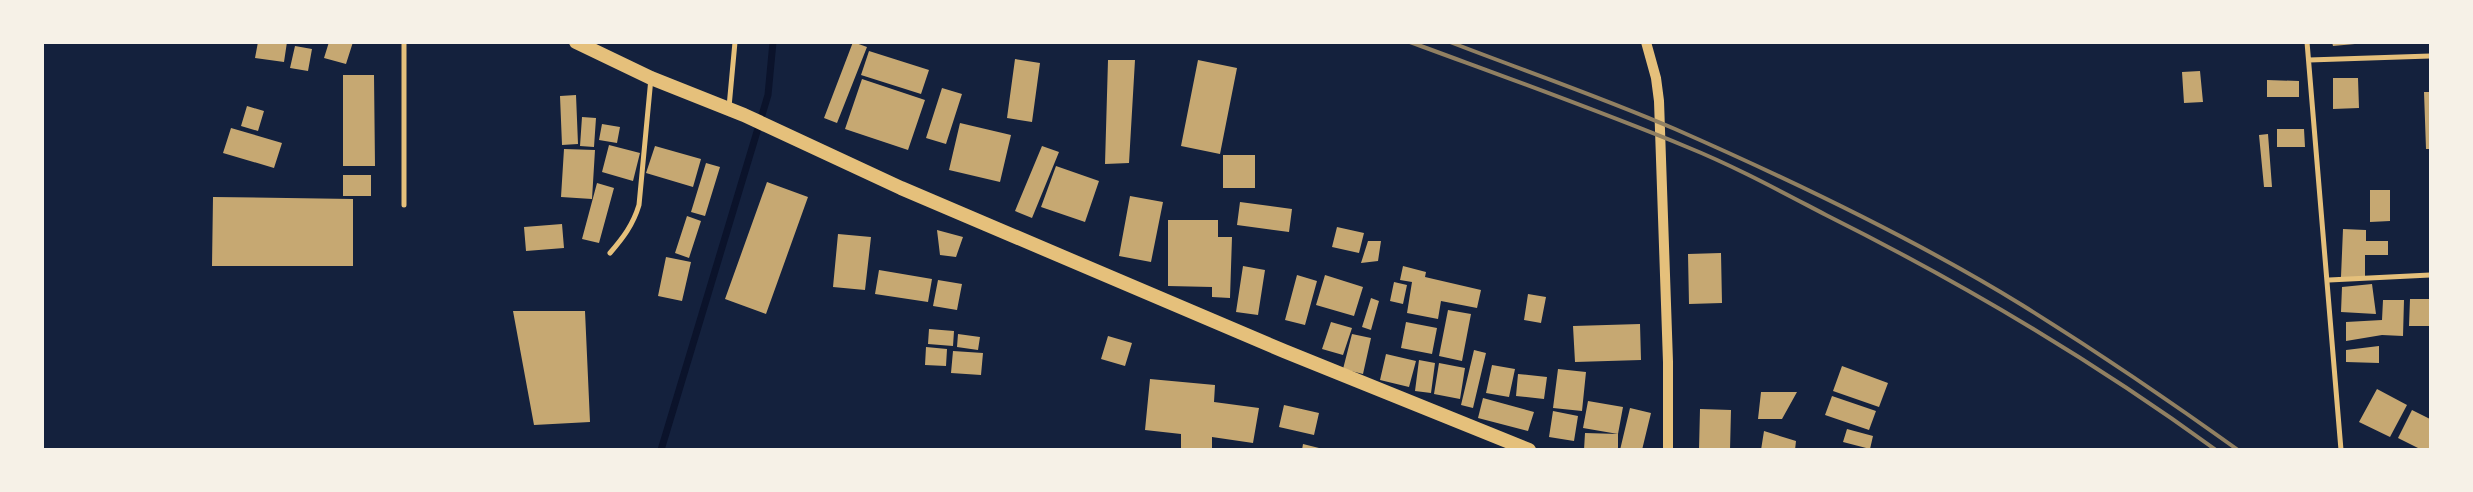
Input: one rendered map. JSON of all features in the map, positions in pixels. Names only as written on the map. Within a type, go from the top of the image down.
[{"type":"highway","points":[[576,42],[651,78],[744,115],[901,188],[1266,343],[1529,450]]},
{"type":"main road","points":[[1646,42],[1656,78],[1659,101],[1668,362],[1668,450]]},
{"type":"street","points":[[404,42],[404,205]]},
{"type":"street","points":[[729,109],[736,42]]},
{"type":"street","points":[[2308,42],[2328,280],[2337,421],[2341,450]]},
{"type":"street","points":[[2309,60],[2430,56]]},
{"type":"street","points":[[610,253],[626,235],[639,205],[651,78]]},
{"type":"street","points":[[2328,280],[2430,275]]},
{"type":"building","points":[[258,42],[287,42],[284,62],[255,58]]},
{"type":"building","points":[[329,42],[353,42],[346,64],[324,58]]},
{"type":"building","points":[[853,42],[867,47],[837,123],[824,118]]},
{"type":"building","points":[[2332,42],[2355,42],[2355,44],[2333,46]]},
{"type":"building","points":[[295,46],[312,49],[308,71],[290,68]]},
{"type":"building","points":[[869,51],[929,70],[921,94],[861,75]]},
{"type":"building","points":[[1015,59],[1040,63],[1032,122],[1007,118]]},
{"type":"building","points":[[1108,60],[1135,60],[1129,163],[1105,164]]},
{"type":"building","points":[[1198,60],[1237,68],[1220,154],[1181,146]]},
{"type":"building","points":[[2200,71],[2203,102],[2184,103],[2182,72]]},
{"type":"building","points":[[343,75],[374,75],[375,166],[343,166]]},
{"type":"building","points":[[2333,78],[2358,78],[2359,108],[2333,109]]},
{"type":"building","points":[[862,79],[925,100],[908,150],[845,129]]},
{"type":"building","points":[[2267,80],[2299,81],[2299,97],[2267,97]]},
{"type":"building","points":[[942,88],[962,94],[946,144],[926,138]]},
{"type":"building","points":[[2424,92],[2430,92],[2430,149],[2426,149]]},
{"type":"building","points":[[576,95],[578,144],[562,145],[560,96]]},
{"type":"building","points":[[247,106],[264,111],[258,131],[241,126]]},
{"type":"building","points":[[582,117],[596,118],[594,147],[580,146]]},
{"type":"building","points":[[960,123],[1011,135],[1000,182],[949,170]]},
{"type":"building","points":[[602,124],[620,127],[617,143],[599,140]]},
{"type":"building","points":[[231,128],[282,143],[274,168],[223,153]]},
{"type":"building","points":[[2277,129],[2304,129],[2305,147],[2277,147]]},
{"type":"building","points":[[2268,134],[2272,187],[2264,187],[2259,135]]},
{"type":"building","points":[[609,145],[640,153],[633,181],[602,172]]},
{"type":"building","points":[[655,146],[701,159],[693,187],[646,173]]},
{"type":"building","points":[[1042,146],[1059,152],[1032,218],[1015,211]]},
{"type":"building","points":[[564,149],[595,150],[592,199],[561,197]]},
{"type":"building","points":[[1223,155],[1255,155],[1255,188],[1223,188]]},
{"type":"building","points":[[706,163],[720,167],[705,216],[691,212]]},
{"type":"building","points":[[1056,166],[1099,181],[1085,222],[1041,207]]},
{"type":"building","points":[[343,175],[371,175],[371,196],[343,196]]},
{"type":"building","points":[[767,182],[808,197],[766,314],[725,299]]},
{"type":"building","points":[[597,183],[614,188],[599,243],[582,239]]},
{"type":"building","points":[[2370,190],[2390,190],[2390,221],[2370,222]]},
{"type":"building","points":[[1130,196],[1163,202],[1151,262],[1119,256]]},
{"type":"building","points":[[213,197],[353,199],[353,266],[212,266]]},
{"type":"building","points":[[1240,202],[1292,209],[1289,232],[1237,225]]},
{"type":"building","points":[[687,216],[701,221],[689,258],[675,253]]},
{"type":"building","points":[[1168,220],[1218,220],[1218,237],[1232,237],[1230,298],[1212,297],[1212,287],[1168,286]]},
{"type":"building","points":[[562,224],[564,248],[526,251],[524,227]]},
{"type":"building","points":[[1337,227],[1364,233],[1359,253],[1332,247]]},
{"type":"building","points":[[2343,229],[2366,230],[2366,241],[2388,241],[2388,255],[2365,255],[2365,278],[2341,277]]},
{"type":"building","points":[[937,230],[963,237],[956,257],[940,255]]},
{"type":"building","points":[[838,234],[871,237],[865,290],[833,287]]},
{"type":"building","points":[[1368,241],[1381,241],[1378,261],[1361,263]]},
{"type":"building","points":[[1721,253],[1722,303],[1689,304],[1688,254]]},
{"type":"building","points":[[666,257],[691,262],[682,301],[658,296]]},
{"type":"building","points":[[1243,266],[1265,270],[1258,315],[1236,312]]},
{"type":"building","points":[[1403,266],[1426,272],[1425,277],[1481,290],[1477,308],[1441,301],[1438,319],[1407,313],[1412,282],[1400,280]]},
{"type":"building","points":[[879,270],[932,279],[928,302],[875,294]]},
{"type":"building","points":[[1297,275],[1317,281],[1305,325],[1285,320]]},
{"type":"building","points":[[1325,275],[1363,287],[1354,316],[1316,305]]},
{"type":"building","points":[[938,280],[962,284],[957,310],[933,306]]},
{"type":"building","points":[[1394,282],[1407,285],[1403,304],[1390,301]]},
{"type":"building","points":[[2372,284],[2376,314],[2341,312],[2342,287]]},
{"type":"building","points":[[1528,294],[1546,297],[1541,323],[1524,320]]},
{"type":"building","points":[[1371,298],[1379,301],[1371,330],[1362,327]]},
{"type":"building","points":[[2410,299],[2430,299],[2430,326],[2409,326]]},
{"type":"building","points":[[2383,300],[2404,300],[2403,336],[2382,335],[2346,341],[2346,322],[2382,320]]},
{"type":"building","points":[[1448,310],[1471,314],[1462,361],[1439,356]]},
{"type":"building","points":[[513,311],[585,311],[590,422],[534,425]]},
{"type":"building","points":[[1331,322],[1352,328],[1343,355],[1322,349]]},
{"type":"building","points":[[1406,322],[1437,328],[1432,354],[1401,348]]},
{"type":"building","points":[[1640,324],[1641,360],[1575,362],[1573,326]]},
{"type":"building","points":[[929,329],[954,331],[953,346],[928,344]]},
{"type":"building","points":[[958,334],[980,337],[978,350],[957,347]]},
{"type":"building","points":[[1352,334],[1371,338],[1363,374],[1343,369]]},
{"type":"building","points":[[1108,336],[1132,343],[1125,366],[1101,359]]},
{"type":"building","points":[[2379,346],[2379,363],[2346,362],[2346,350]]},
{"type":"building","points":[[926,347],[947,349],[946,366],[925,365]]},
{"type":"building","points":[[1474,350],[1486,353],[1473,408],[1461,405]]},
{"type":"building","points":[[953,351],[983,353],[981,375],[951,373]]},
{"type":"building","points":[[1386,354],[1416,361],[1409,387],[1380,380]]},
{"type":"building","points":[[1419,360],[1435,363],[1431,393],[1415,391]]},
{"type":"building","points":[[1439,363],[1465,368],[1460,399],[1434,394]]},
{"type":"building","points":[[1492,365],[1515,369],[1509,397],[1486,393]]},
{"type":"building","points":[[1842,366],[1888,383],[1879,407],[1833,391]]},
{"type":"building","points":[[1558,369],[1586,372],[1582,411],[1553,408]]},
{"type":"building","points":[[1518,374],[1547,377],[1544,399],[1516,396]]},
{"type":"building","points":[[1150,379],[1215,385],[1214,402],[1259,408],[1253,443],[1212,437],[1212,450],[1181,450],[1181,434],[1145,430]]},
{"type":"building","points":[[2377,389],[2407,405],[2390,437],[2359,422]]},
{"type":"building","points":[[1761,392],[1797,392],[1782,419],[1758,419]]},
{"type":"building","points":[[1832,396],[1876,411],[1869,430],[1825,415]]},
{"type":"building","points":[[1483,398],[1534,412],[1528,431],[1478,418]]},
{"type":"building","points":[[1588,401],[1623,407],[1618,434],[1583,428]]},
{"type":"building","points":[[1284,405],[1319,413],[1314,435],[1279,427]]},
{"type":"building","points":[[1630,408],[1651,413],[1642,450],[1620,450]]},
{"type":"building","points":[[1700,409],[1731,410],[1730,450],[1699,450]]},
{"type":"building","points":[[2412,410],[2430,419],[2430,450],[2422,450],[2398,438]]},
{"type":"building","points":[[1553,411],[1578,416],[1574,441],[1549,437]]},
{"type":"building","points":[[1847,429],[1873,436],[1870,449],[1843,442]]},
{"type":"building","points":[[1764,431],[1796,441],[1795,450],[1761,450]]},
{"type":"building","points":[[1585,433],[1618,434],[1618,450],[1584,450]]},
{"type":"building","points":[[1303,444],[1323,449],[1323,450],[1302,450]]},
{"type":"waterway","points":[[661,450],[768,95],[773,42]]},
{"type":"railway","points":[[1410,42],[1652,133],[1705,154],[1757,179],[1928,268],[2026,324],[2122,385],[2216,450]]},
{"type":"railway","points":[[1450,42],[1647,117],[1852,211],[1939,257],[2050,322],[2185,412],[2238,450]]}]
